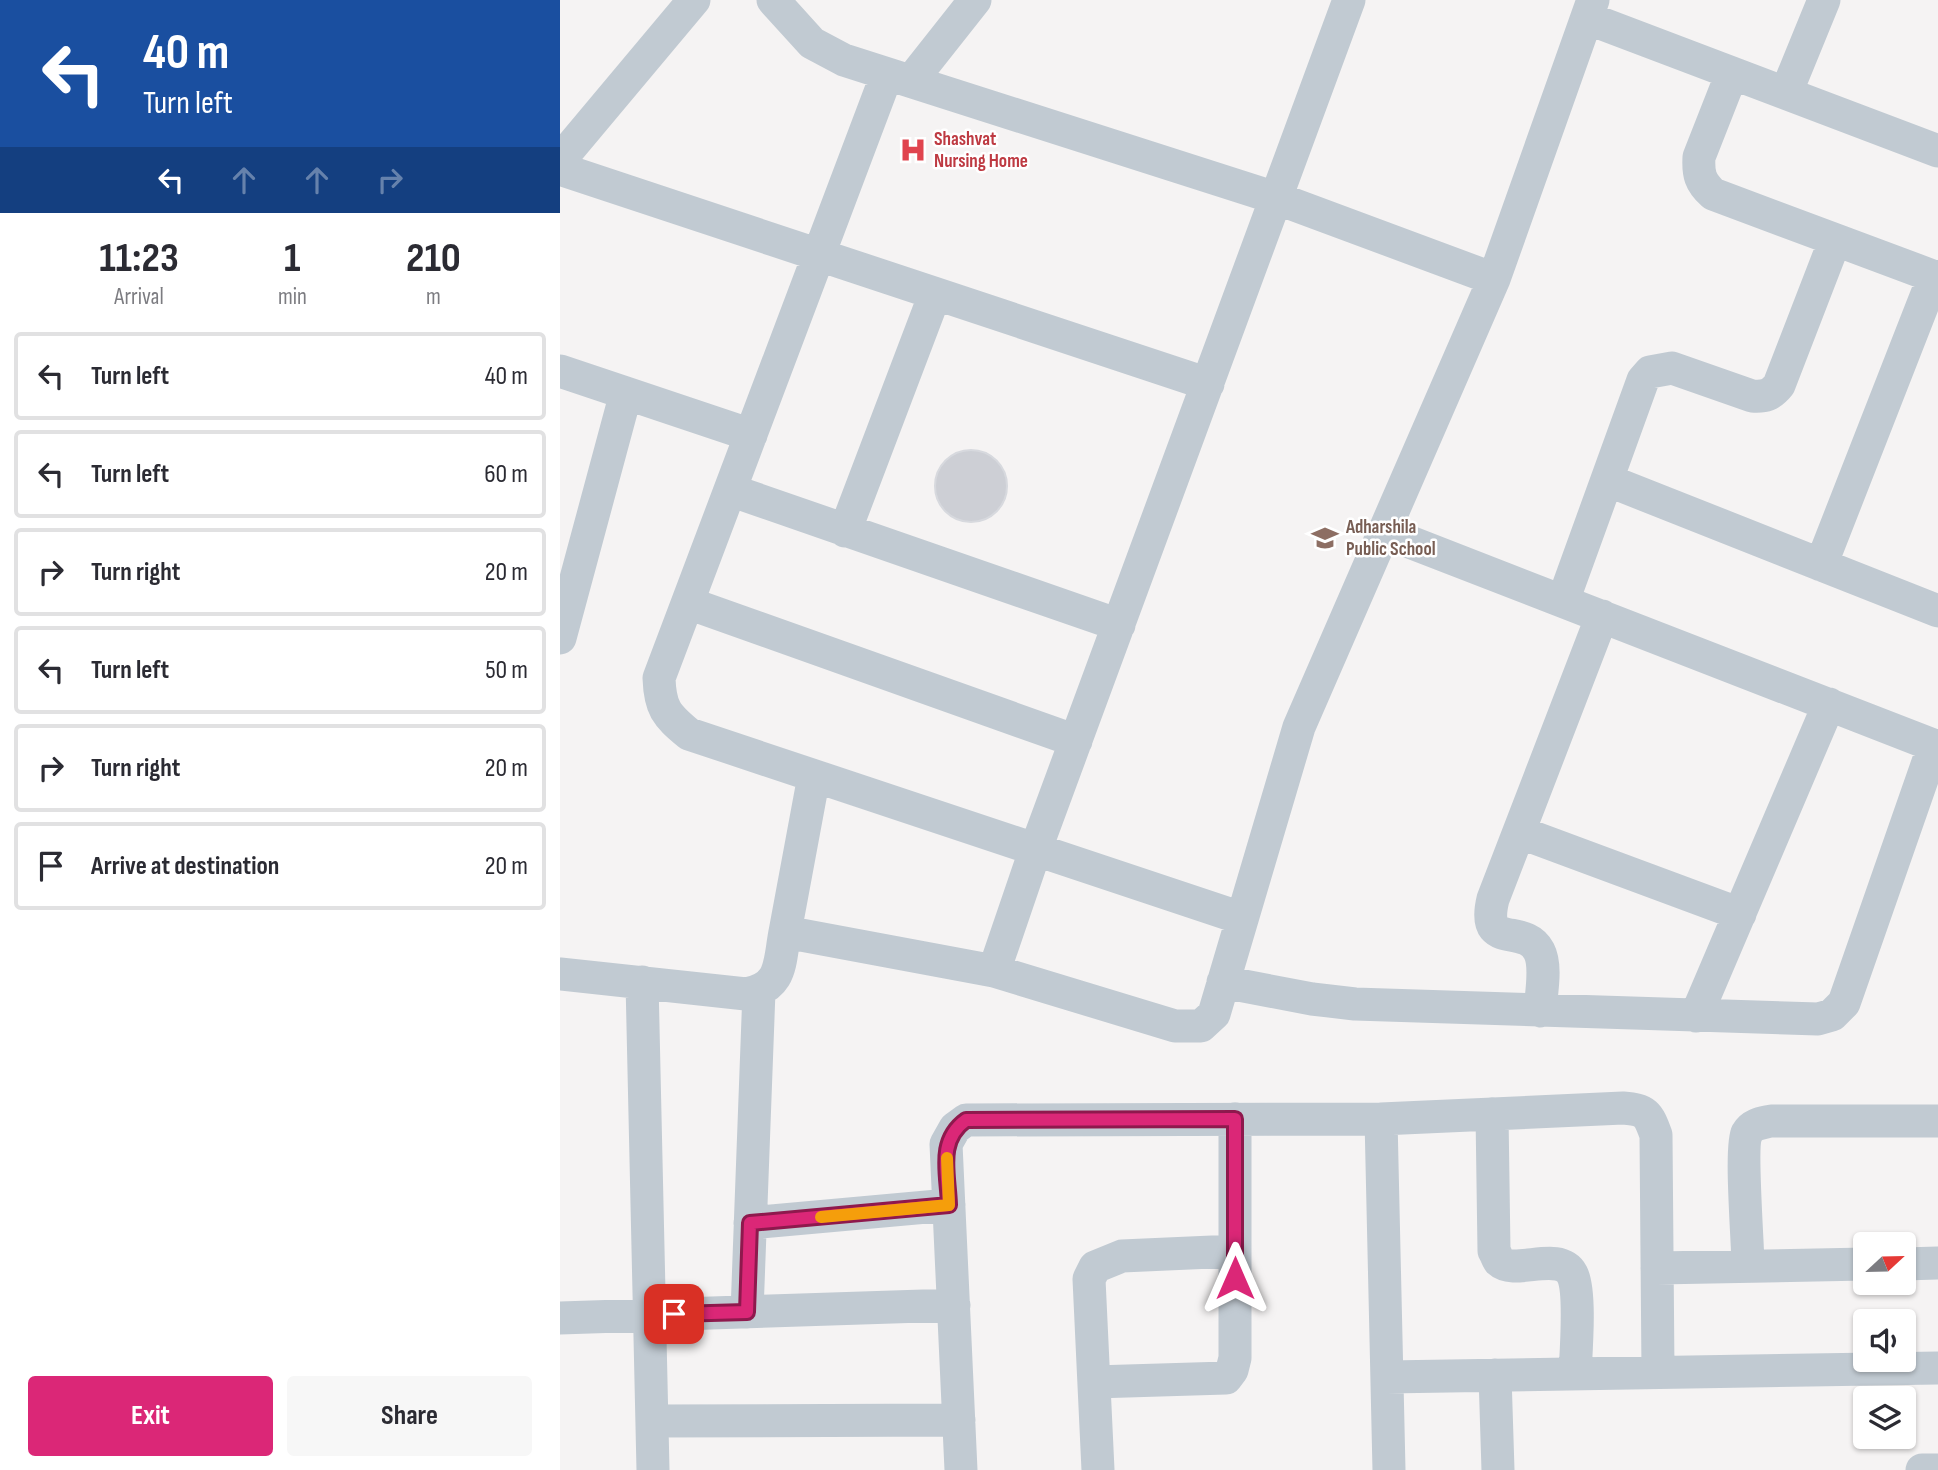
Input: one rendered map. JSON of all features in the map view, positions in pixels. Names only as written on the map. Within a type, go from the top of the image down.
[{"type":"street","points":[[560,160],[694,0]]},
{"type":"street","points":[[773,0],[811,43],[844,60],[1276,198],[1494,279]]},
{"type":"street","points":[[975,0],[899,78],[819,256],[659,678],[660,701],[673,721],[689,734],[1241,918]]},
{"type":"street","points":[[994,971],[1035,851],[1349,0]]},
{"type":"street","points":[[1786,93],[1824,0]]},
{"type":"street","points":[[785,932],[994,971],[1175,1026],[1201,1026],[1214,1014],[1298,727],[1494,279],[1590,9],[1732,73],[1938,151]]},
{"type":"street","points":[[1732,73],[1699,157],[1698,171],[1702,184],[1713,194],[1936,277],[1821,565]]},
{"type":"street","points":[[560,169],[1208,384]]},
{"type":"street","points":[[1563,601],[1643,380],[1650,372],[1672,368],[1752,396],[1772,394],[1779,385],[1835,240]]},
{"type":"street","points":[[845,530],[935,294]]},
{"type":"street","points":[[560,371],[751,435]]},
{"type":"street","points":[[560,638],[626,393]]},
{"type":"street","points":[[1607,480],[1821,565],[1935,601]]},
{"type":"street","points":[[730,490],[1119,625]]},
{"type":"street","points":[[1223,982],[1312,999],[1355,1004],[1818,1019],[1832,1015],[1844,1003],[1936,746],[1384,532]]},
{"type":"street","points":[[688,603],[1076,741]]},
{"type":"street","points":[[1540,1011],[1540,952],[1533,943],[1499,933],[1489,915],[1602,616]]},
{"type":"street","points":[[1696,1016],[1829,704]]},
{"type":"street","points":[[560,974],[746,994],[759,992],[771,985],[778,973],[814,776]]},
{"type":"street","points":[[1519,832],[1740,914]]},
{"type":"street","points":[[642,982],[653,1470]]},
{"type":"street","points":[[747,1312],[759,992]]},
{"type":"street","points":[[961,1470],[946,1144],[955,1128],[966,1120],[1381,1119],[1623,1108],[1641,1110],[1651,1119],[1656,1135],[1658,1372]]},
{"type":"street","points":[[1492,1114],[1494,1251],[1499,1260],[1507,1265],[1554,1264],[1566,1267],[1572,1274],[1576,1288],[1575,1374]]},
{"type":"street","points":[[1094,1382],[1226,1378],[1232,1370],[1235,1359],[1235,1119]]},
{"type":"street","points":[[1381,1119],[1389,1470]]},
{"type":"street","points":[[1748,1266],[1744,1153],[1746,1134],[1755,1125],[1771,1121],[1938,1121]]},
{"type":"street","points":[[750,1223],[949,1205]]},
{"type":"street","points":[[1098,1470],[1089,1279],[1095,1267],[1122,1256],[1235,1251]]},
{"type":"street","points":[[1916,1264],[1938,1263]]},
{"type":"street","points":[[1657,1268],[1853,1264]]},
{"type":"street","points":[[560,1318],[954,1305]]},
{"type":"street","points":[[1387,1377],[1938,1368]]},
{"type":"street","points":[[1495,1375],[1498,1470]]},
{"type":"street","points":[[652,1421],[959,1420]]},
{"type":"street","points":[[1922,1470],[1938,1470]]},
{"type":"building","points":[[971,450],[991,456],[1001,466],[1007,486],[1001,506],[991,516],[971,522],[951,516],[941,506],[935,486],[941,466],[951,456]]},
{"type":"slow traffic","points":[[821,1217],[949,1205],[947,1158]]},
{"type":"place","name":"Shashvat Nursing Home","points":[[913,150]]},
{"type":"place","name":"Adharshila Public School","points":[[1325,538]]},
{"type":"route","points":[[674,1314],[747,1312],[750,1223],[949,1205],[946,1144],[955,1128],[966,1120],[1235,1119],[1235,1278]]}]
